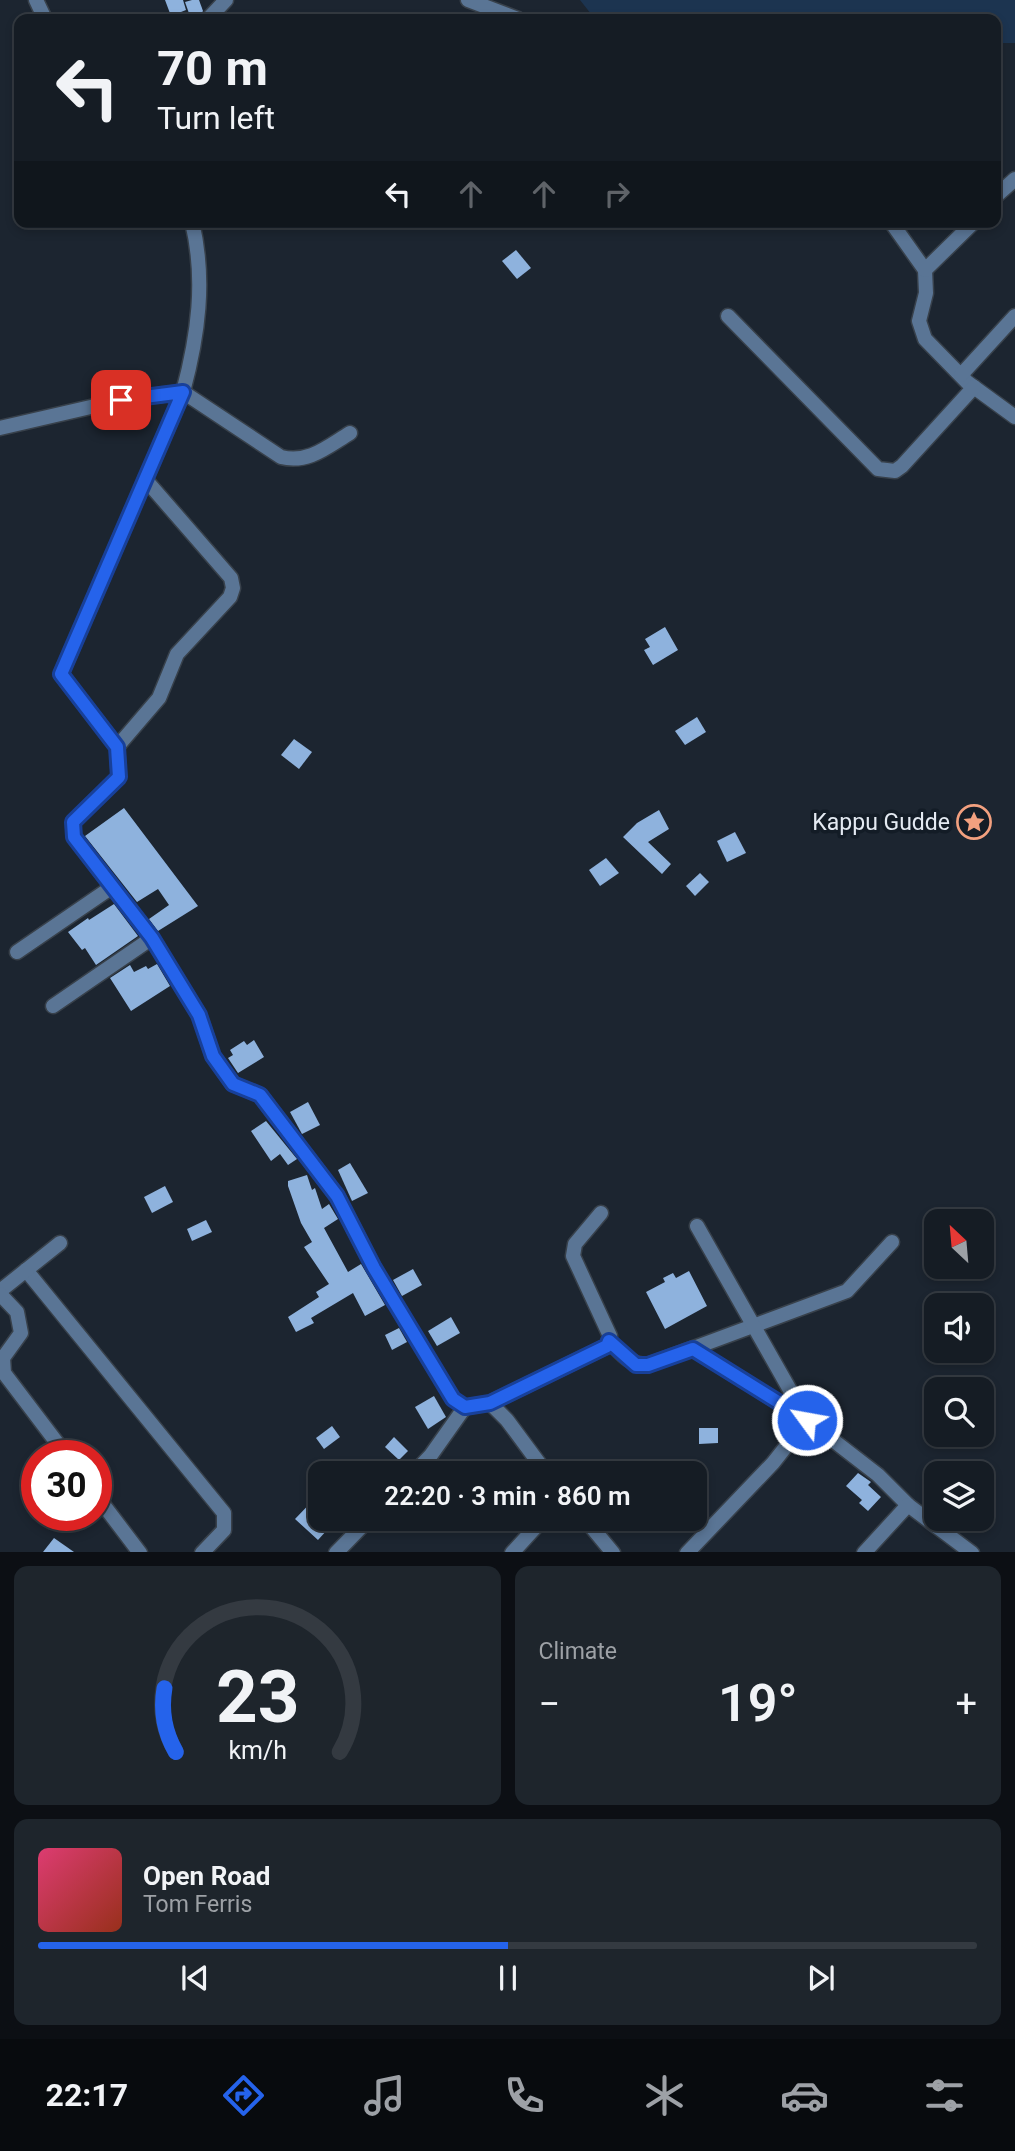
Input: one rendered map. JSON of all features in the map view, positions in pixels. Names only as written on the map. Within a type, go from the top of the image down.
[{"type":"street","points":[[213,14],[226,0]]},
{"type":"street","points":[[468,0],[488,3],[509,14]]},
{"type":"street","points":[[1001,192],[1015,179]]},
{"type":"street","points":[[193,228],[201,301],[193,354],[183,392],[61,674],[117,747],[119,777],[73,822],[74,837],[152,938],[199,1015],[213,1056],[233,1084],[260,1095],[337,1196],[388,1292],[453,1399],[465,1407],[490,1403],[607,1346],[610,1336],[573,1256],[575,1244],[601,1213]]},
{"type":"street","points":[[895,228],[925,270],[926,293],[919,321],[925,340],[974,387],[1015,417]]},
{"type":"street","points":[[925,270],[968,228]]},
{"type":"street","points":[[728,316],[878,469],[895,471],[902,466],[974,387]]},
{"type":"street","points":[[961,375],[1015,316]]},
{"type":"street","points":[[0,429],[121,400],[183,392],[281,457],[294,461],[308,458],[350,433]]},
{"type":"street","points":[[117,747],[159,698],[177,654],[230,597],[233,588],[231,579],[145,479]]},
{"type":"street","points":[[17,951],[112,887]]},
{"type":"street","points":[[53,1006],[152,938]]},
{"type":"street","points":[[697,1226],[807,1420]]},
{"type":"street","points":[[609,1341],[636,1365],[648,1365],[847,1291],[892,1242]]},
{"type":"street","points":[[55,1440],[4,1373],[3,1359],[21,1333],[17,1312],[0,1292],[60,1243]]},
{"type":"street","points":[[26,1270],[224,1513],[224,1530],[202,1552]]},
{"type":"street","points":[[693,1349],[807,1420],[878,1475],[908,1505],[972,1552]]},
{"type":"street","points":[[490,1403],[507,1420],[537,1461]]},
{"type":"street","points":[[425,1461],[465,1407]]},
{"type":"street","points":[[687,1552],[773,1463],[807,1420]]},
{"type":"street","points":[[864,1552],[908,1505]]},
{"type":"street","points":[[112,1516],[140,1552]]},
{"type":"street","points":[[337,1552],[357,1531]]},
{"type":"street","points":[[512,1552],[532,1531]]},
{"type":"street","points":[[595,1531],[612,1552]]},
{"type":"shaded area","points":[[580,0],[1015,0],[1015,43],[1001,43],[1001,14],[591,14]]},
{"type":"building","points":[[165,0],[183,0],[186,10],[170,14]]},
{"type":"building","points":[[199,0],[203,11],[201,14],[189,14],[185,2]]},
{"type":"building","points":[[516,250],[531,268],[517,279],[502,261]]},
{"type":"building","points":[[665,627],[678,650],[653,665],[644,650],[650,647],[645,639]]},
{"type":"building","points":[[697,717],[706,732],[685,745],[675,731]]},
{"type":"building","points":[[294,739],[312,752],[299,769],[281,755]]},
{"type":"building","points":[[124,808],[198,906],[158,931],[149,919],[169,905],[158,889],[137,902],[85,836]]},
{"type":"building","points":[[659,810],[669,829],[648,842],[671,864],[662,874],[623,837],[637,823]]},
{"type":"building","points":[[735,832],[746,853],[727,862],[717,841]]},
{"type":"building","points":[[606,858],[619,873],[600,886],[589,870]]},
{"type":"building","points":[[700,873],[709,882],[695,896],[686,886]]},
{"type":"building","points":[[114,904],[138,936],[96,965],[85,948],[82,950],[68,932]]},
{"type":"building","points":[[157,964],[170,986],[131,1011],[110,978],[130,965],[134,972]]},
{"type":"building","points":[[254,1040],[264,1057],[238,1073],[228,1058],[233,1055],[230,1050],[244,1041],[247,1045]]},
{"type":"building","points":[[308,1102],[320,1125],[302,1134],[290,1112]]},
{"type":"building","points":[[266,1121],[297,1159],[288,1165],[280,1154],[271,1161],[251,1131]]},
{"type":"building","points":[[350,1163],[368,1193],[352,1201],[338,1170]]},
{"type":"building","points":[[307,1175],[322,1209],[329,1204],[338,1219],[324,1228],[348,1272],[361,1264],[385,1305],[365,1316],[353,1293],[311,1318],[314,1323],[296,1332],[288,1317],[319,1297],[316,1292],[329,1284],[304,1247],[312,1242],[301,1223],[288,1186],[288,1181]]},
{"type":"building","points":[[165,1186],[173,1202],[152,1213],[144,1197]]},
{"type":"building","points":[[206,1220],[212,1232],[192,1241],[187,1229]]},
{"type":"building","points":[[413,1269],[422,1285],[402,1296],[393,1280]]},
{"type":"building","points":[[689,1271],[707,1306],[665,1329],[646,1292],[665,1282],[663,1278],[673,1273],[676,1278]]},
{"type":"building","points":[[451,1317],[460,1333],[437,1346],[428,1331]]},
{"type":"building","points":[[399,1328],[407,1342],[392,1350],[385,1335]]},
{"type":"building","points":[[434,1396],[446,1417],[428,1429],[415,1407]]},
{"type":"building","points":[[332,1426],[340,1437],[324,1449],[316,1438]]},
{"type":"building","points":[[699,1428],[718,1428],[718,1443],[699,1444]]},
{"type":"building","points":[[394,1437],[408,1451],[399,1460],[385,1447]]},
{"type":"building","points":[[858,1473],[871,1482],[868,1485],[881,1497],[868,1511],[859,1503],[862,1500],[846,1486]]},
{"type":"building","points":[[308,1505],[308,1531],[295,1519]]},
{"type":"building","points":[[308,1531],[326,1531],[318,1540]]},
{"type":"building","points":[[54,1538],[74,1552],[43,1552]]},
{"type":"place","name":"Kappu Gudde","points":[[974,822]]},
{"type":"route","points":[[121,400],[183,392],[61,674],[117,747],[119,777],[73,822],[74,837],[152,938],[199,1015],[213,1056],[233,1084],[260,1095],[337,1196],[374,1268],[453,1399],[465,1407],[490,1403],[607,1346],[609,1341],[629,1362],[636,1365],[648,1365],[693,1349],[807,1420]]}]
